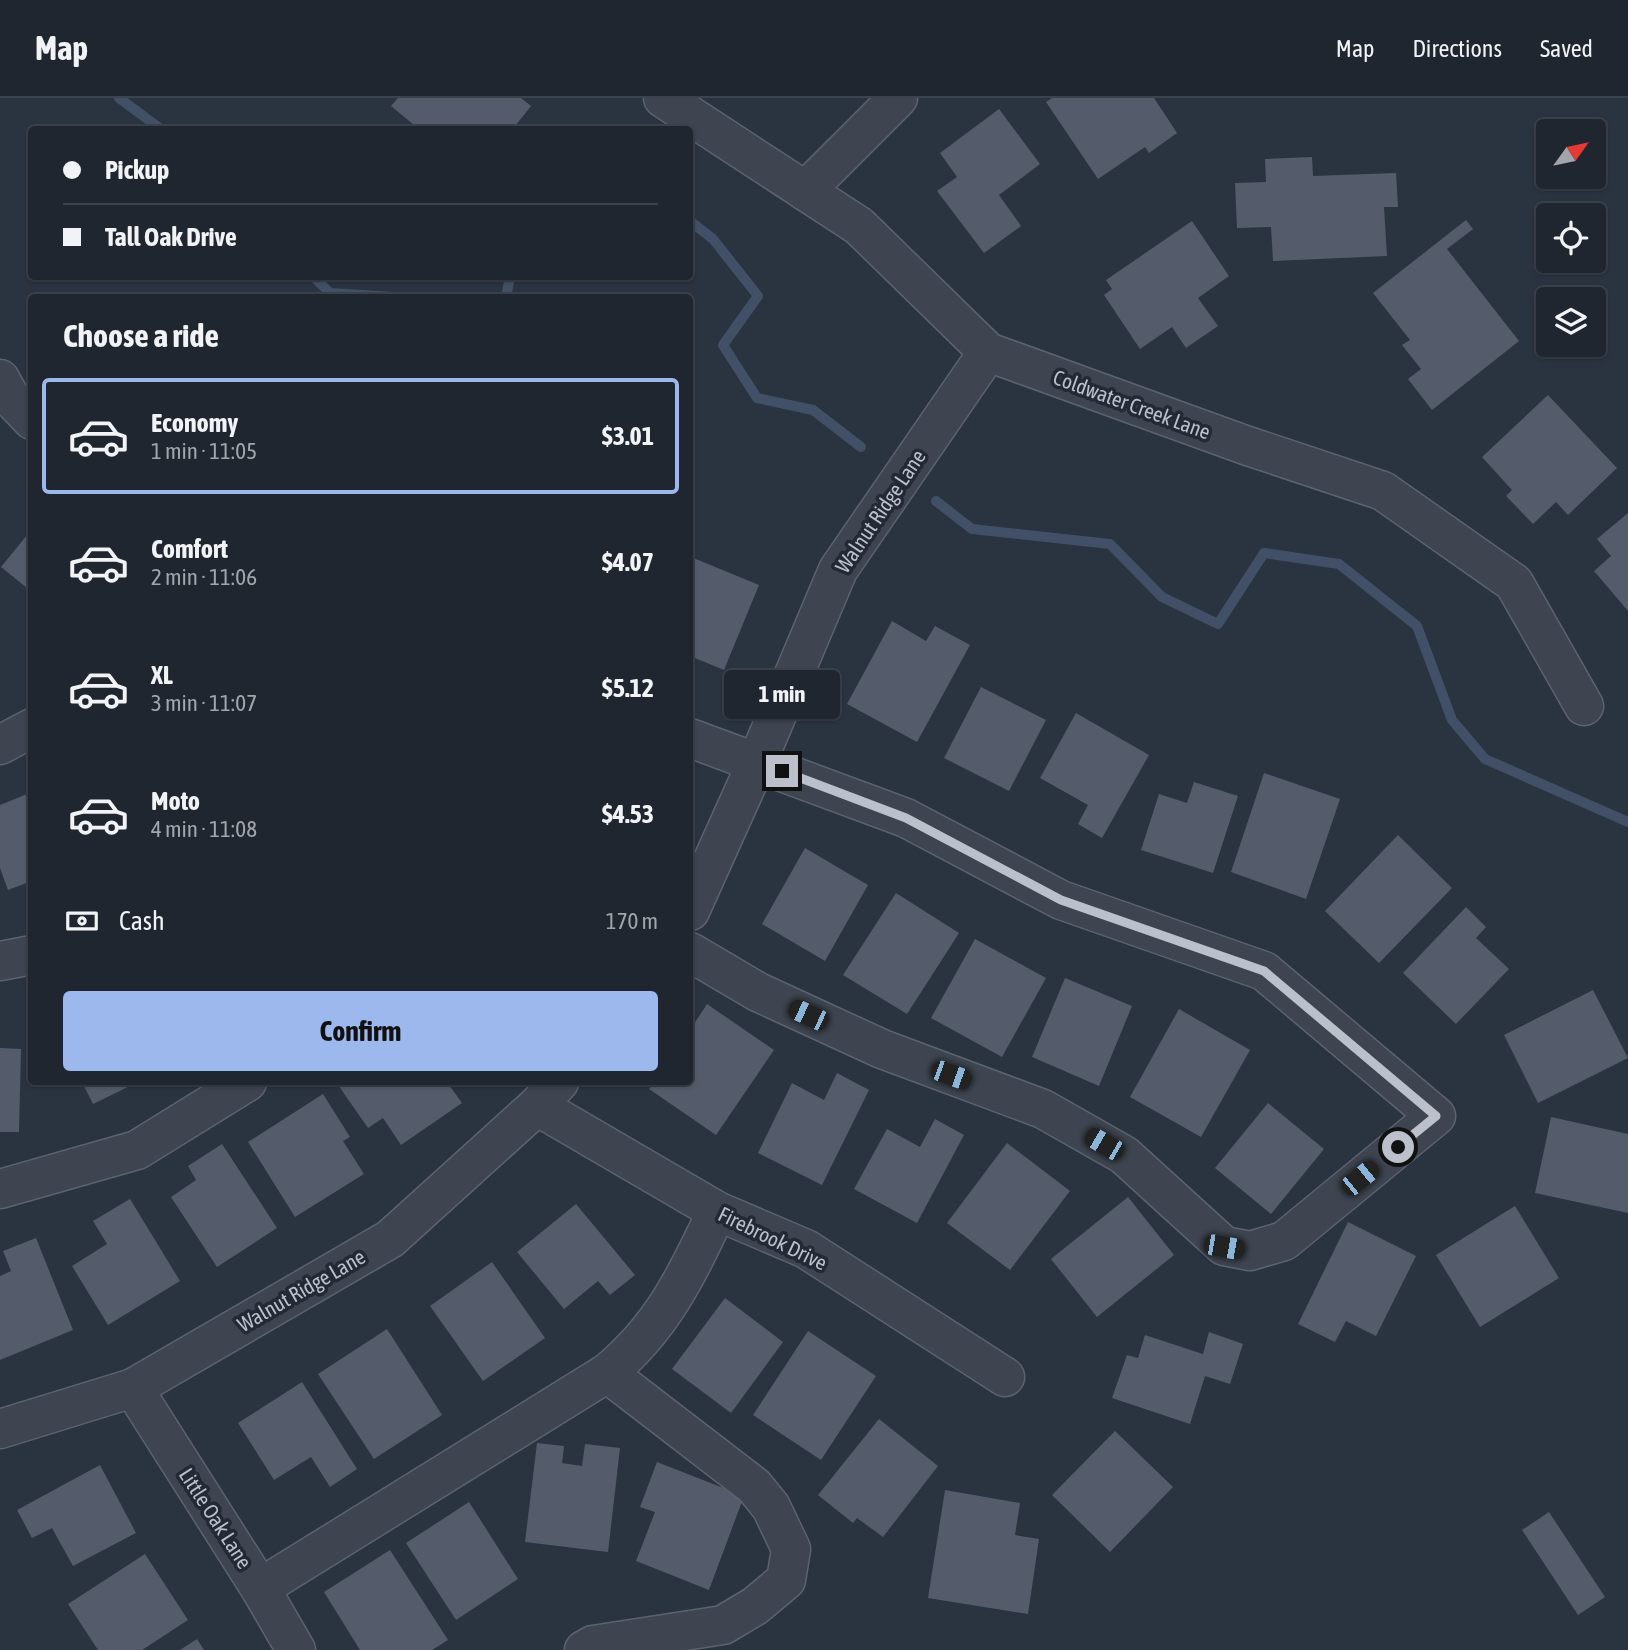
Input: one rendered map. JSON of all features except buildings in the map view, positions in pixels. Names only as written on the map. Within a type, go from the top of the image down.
[{"type":"street","name":"Coldwater Creek Lane","points":[[663,98],[859,226],[988,352],[1244,445],[1382,491],[1514,583],[1584,706]]},
{"type":"street","points":[[804,191],[898,98]]},
{"type":"street","name":"Walnut Ridge Lane","points":[[693,904],[838,570],[988,352]]},
{"type":"street","points":[[0,745],[28,730]]},
{"type":"street","points":[[693,739],[906,818],[1061,900],[1264,971],[1436,1116],[1284,1241],[1250,1251],[1224,1247],[1125,1155],[1044,1109],[882,1049],[758,992],[693,954]]},
{"type":"street","points":[[0,961],[28,956]]},
{"type":"street","points":[[0,1189],[137,1150],[242,1085]]},
{"type":"street","name":"Walnut Ridge Lane","points":[[0,1429],[133,1388],[390,1239],[548,1094]]},
{"type":"street","name":"Firebrook Drive","points":[[548,1094],[717,1211],[806,1250],[1005,1377]]},
{"type":"street","points":[[260,1588],[607,1373],[635,1350],[681,1286],[717,1211]]},
{"type":"street","points":[[589,1647],[723,1625],[755,1606],[786,1580],[790,1549],[771,1507],[754,1486],[607,1373]]},
{"type":"street","name":"Little Oak Lane","points":[[133,1388],[260,1588],[296,1650]]},
{"type":"waterway","points":[[119,98],[157,126]]},
{"type":"waterway","points":[[693,223],[713,239],[758,296],[723,345],[757,398],[813,410],[861,447]]},
{"type":"waterway","points":[[317,280],[330,293],[346,294]]},
{"type":"waterway","points":[[507,294],[509,280]]},
{"type":"waterway","points":[[936,501],[972,529],[1110,544],[1162,597],[1218,624],[1264,553],[1339,564],[1417,626],[1452,720],[1485,759],[1628,822]]},
{"type":"route","points":[[782,771],[906,818],[1061,900],[1264,971],[1436,1116],[1398,1147]]}]
